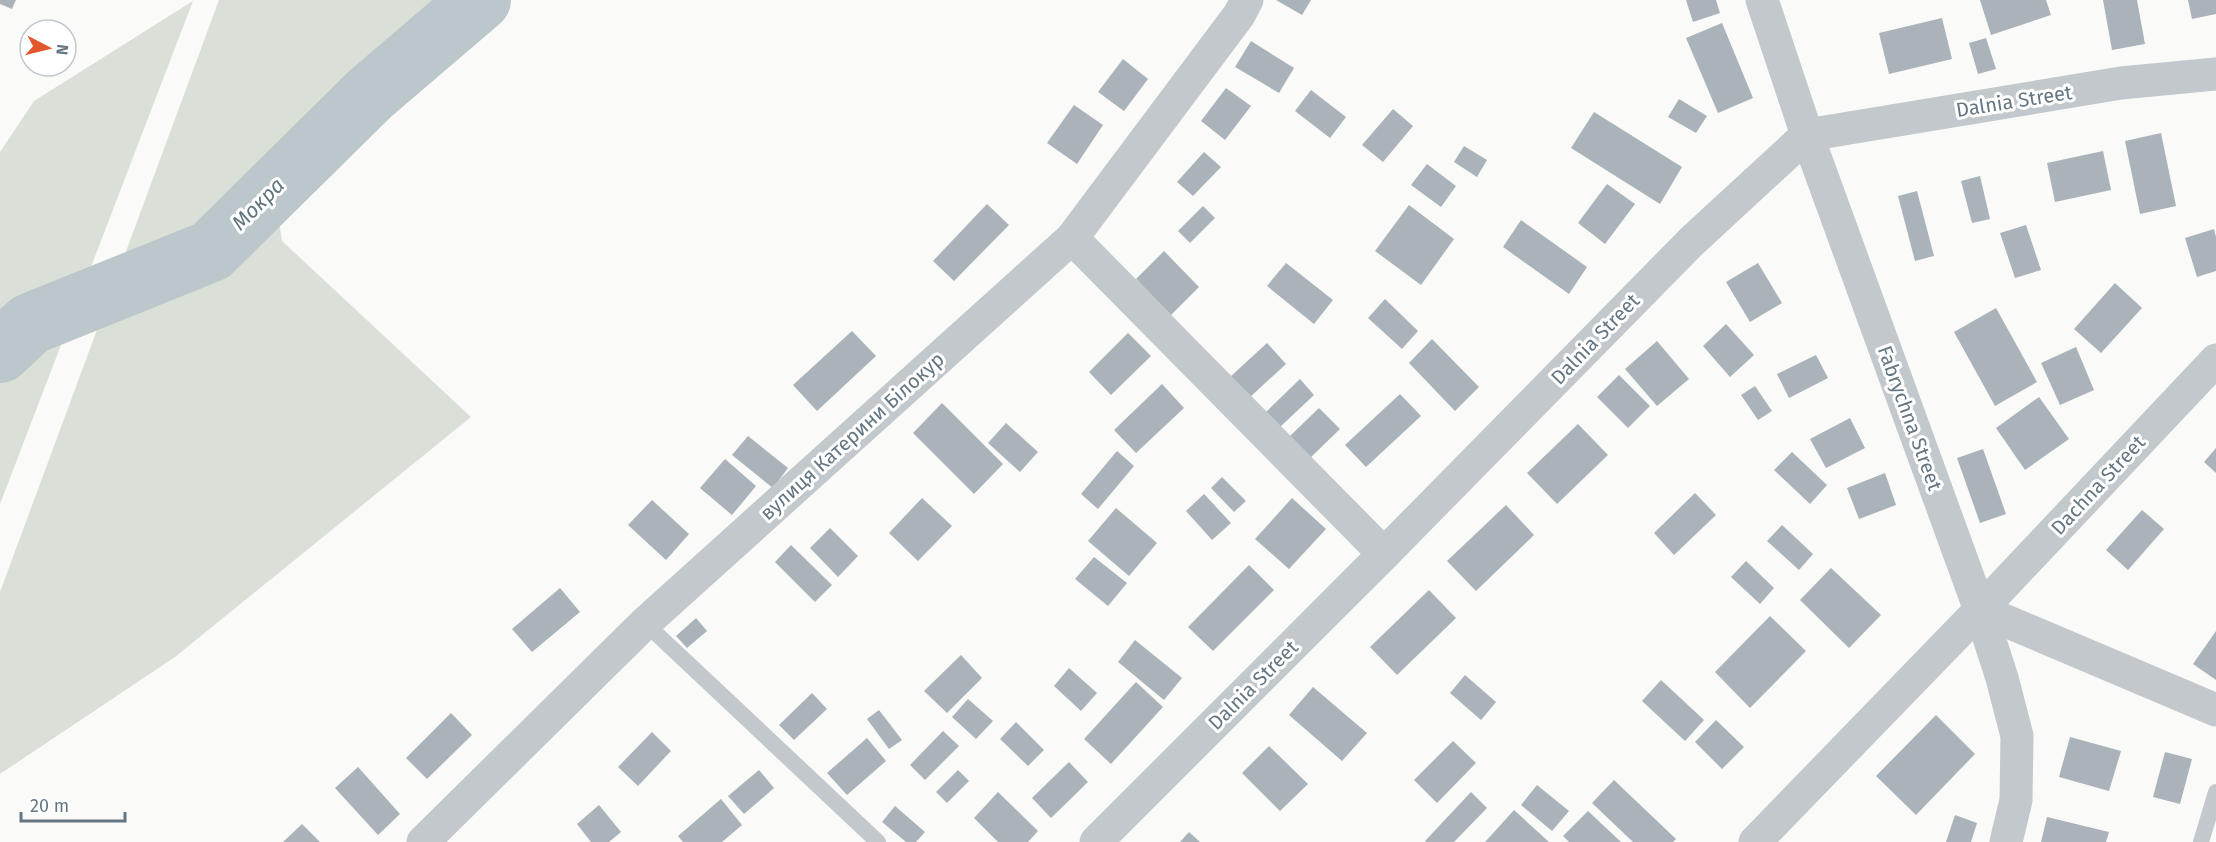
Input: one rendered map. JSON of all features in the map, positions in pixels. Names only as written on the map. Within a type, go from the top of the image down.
[{"type":"street","name":"вулиця Катерини Білокур","points":[[423,842],[645,623],[1072,238],[1239,15],[1246,0]]},
{"type":"street","name":"Fabrychna Street","points":[[1762,0],[1807,135],[1980,610],[2002,678],[2017,736],[2016,800],[2006,842]]},
{"type":"street","name":"Dalnia Street","points":[[1096,842],[1384,554],[1690,242],[1807,135],[2121,83],[2216,74]]},
{"type":"street","points":[[1072,238],[1384,554]]},
{"type":"street","name":"Dachna Street","points":[[1755,842],[1980,610],[2216,360]]},
{"type":"street","points":[[1980,610],[2216,710]]},
{"type":"lane","points":[[645,623],[878,842]]},
{"type":"lane","points":[[2202,842],[2216,792]]},
{"type":"shaded area","points":[[219,0],[507,0],[436,57],[275,198],[282,241],[471,417],[175,657],[0,774],[0,592]]},
{"type":"shaded area","points":[[193,1],[0,504],[0,152],[34,101],[71,78],[78,78],[78,73]]},
{"type":"building","points":[[0,0],[16,0],[12,9],[0,4]]},
{"type":"building","points":[[1276,0],[1311,0],[1302,15]]},
{"type":"building","points":[[1686,0],[1716,0],[1720,13],[1693,22]]},
{"type":"building","points":[[1980,0],[2046,0],[2051,15],[1991,35]]},
{"type":"building","points":[[2103,0],[2137,0],[2145,44],[2112,50]]},
{"type":"building","points":[[2188,0],[2216,0],[2216,14],[2192,19]]},
{"type":"building","points":[[1942,18],[1952,59],[1889,74],[1879,33]]},
{"type":"building","points":[[1722,23],[1753,98],[1718,113],[1686,38]]},
{"type":"building","points":[[1986,38],[1996,69],[1978,74],[1969,43]]},
{"type":"building","points":[[1251,41],[1294,68],[1279,93],[1235,67]]},
{"type":"building","points":[[1123,59],[1148,79],[1124,111],[1098,92]]},
{"type":"building","points":[[1226,88],[1251,106],[1225,140],[1201,121]]},
{"type":"building","points":[[1311,90],[1346,117],[1330,138],[1295,111]]},
{"type":"building","points":[[1679,99],[1707,116],[1696,133],[1668,117]]},
{"type":"building","points":[[1074,105],[1103,125],[1077,164],[1047,143]]},
{"type":"building","points":[[1393,109],[1413,126],[1383,162],[1362,145]]},
{"type":"building","points":[[1594,112],[1682,167],[1660,204],[1571,148]]},
{"type":"building","points":[[2161,133],[2176,206],[2140,214],[2125,141]]},
{"type":"building","points":[[1464,146],[1487,160],[1477,177],[1454,162]]},
{"type":"building","points":[[2103,151],[2111,190],[2055,202],[2047,163]]},
{"type":"building","points":[[1204,152],[1221,167],[1193,196],[1177,182]]},
{"type":"building","points":[[1427,164],[1456,186],[1441,207],[1411,185]]},
{"type":"building","points":[[1980,176],[1990,219],[1972,223],[1961,181]]},
{"type":"building","points":[[1607,184],[1635,204],[1605,244],[1578,223]]},
{"type":"building","points":[[1917,191],[1934,256],[1915,261],[1898,196]]},
{"type":"building","points":[[987,204],[1009,225],[954,281],[933,261]]},
{"type":"building","points":[[1409,205],[1454,239],[1421,285],[1375,251]]},
{"type":"building","points":[[1203,206],[1215,218],[1190,243],[1178,231]]},
{"type":"building","points":[[1521,220],[1587,267],[1569,294],[1503,247]]},
{"type":"building","points":[[2026,225],[2041,270],[2015,278],[2000,233]]},
{"type":"building","points":[[2214,229],[2216,271],[2197,277],[2185,238]]},
{"type":"building","points":[[1164,251],[1199,287],[1171,315],[1136,279]]},
{"type":"building","points":[[1286,263],[1333,300],[1314,324],[1267,286]]},
{"type":"building","points":[[1758,263],[1782,303],[1750,322],[1726,282]]},
{"type":"building","points":[[2115,283],[2142,308],[2101,353],[2074,329]]},
{"type":"building","points":[[1385,299],[1418,331],[1402,349],[1368,318]]},
{"type":"building","points":[[1996,308],[2037,382],[1995,406],[1954,332]]},
{"type":"building","points":[[1726,324],[1754,355],[1730,377],[1703,346]]},
{"type":"building","points":[[852,331],[876,356],[817,411],[793,385]]},
{"type":"building","points":[[1128,333],[1151,356],[1111,395],[1089,372]]},
{"type":"building","points":[[1432,339],[1479,387],[1455,411],[1409,363]]},
{"type":"building","points":[[1657,341],[1689,379],[1657,406],[1625,369]]},
{"type":"building","points":[[1267,343],[1286,364],[1249,398],[1230,377]]},
{"type":"building","points":[[2076,347],[2094,390],[2060,405],[2041,363]]},
{"type":"building","points":[[1816,355],[1828,378],[1789,398],[1777,374]]},
{"type":"building","points":[[1619,375],[1650,406],[1628,428],[1597,397]]},
{"type":"building","points":[[1300,379],[1314,395],[1280,427],[1266,412]]},
{"type":"building","points":[[1162,384],[1184,408],[1136,453],[1114,430]]},
{"type":"building","points":[[1755,386],[1772,411],[1758,420],[1741,395]]},
{"type":"building","points":[[1400,394],[1421,416],[1366,467],[1345,445]]},
{"type":"building","points":[[2039,397],[2069,439],[2025,470],[1996,428]]},
{"type":"building","points":[[942,403],[1003,464],[974,494],[913,433]]},
{"type":"building","points":[[1319,408],[1340,429],[1310,458],[1290,436]]},
{"type":"building","points":[[1850,418],[1865,448],[1826,468],[1810,439]]},
{"type":"building","points":[[1006,423],[1038,452],[1020,472],[988,443]]},
{"type":"building","points":[[1578,424],[1608,455],[1557,504],[1527,473]]},
{"type":"building","points":[[748,436],[788,468],[773,488],[732,455]]},
{"type":"building","points":[[2216,448],[2216,473],[2204,462]]},
{"type":"building","points":[[1983,449],[2006,514],[1980,523],[1957,458]]},
{"type":"building","points":[[1117,451],[1134,466],[1098,509],[1081,494]]},
{"type":"building","points":[[1792,452],[1827,485],[1810,504],[1774,470]]},
{"type":"building","points":[[725,459],[756,486],[732,515],[700,488]]},
{"type":"building","points":[[1885,473],[1896,505],[1859,519],[1847,488]]},
{"type":"building","points":[[1222,477],[1246,501],[1234,512],[1211,488]]},
{"type":"building","points":[[1695,493],[1716,515],[1674,555],[1654,533]]},
{"type":"building","points":[[1204,494],[1231,523],[1212,540],[1186,511]]},
{"type":"building","points":[[922,498],[952,526],[918,561],[889,533]]},
{"type":"building","points":[[1292,498],[1326,529],[1289,569],[1255,539]]},
{"type":"building","points":[[652,500],[689,534],[666,560],[628,525]]},
{"type":"building","points":[[1506,505],[1534,535],[1476,591],[1447,561]]},
{"type":"building","points":[[1116,508],[1157,543],[1129,576],[1088,541]]},
{"type":"building","points":[[2142,510],[2164,529],[2128,570],[2106,550]]},
{"type":"building","points":[[1782,525],[1813,554],[1799,570],[1767,541]]},
{"type":"building","points":[[830,528],[858,556],[838,577],[810,548]]},
{"type":"building","points":[[791,545],[832,585],[815,602],[775,562]]},
{"type":"building","points":[[1094,557],[1127,583],[1108,606],[1075,579]]},
{"type":"building","points":[[1746,561],[1774,588],[1760,604],[1731,577]]},
{"type":"building","points":[[1249,565],[1274,590],[1213,651],[1188,627]]},
{"type":"building","points":[[1831,568],[1881,615],[1849,648],[1800,600]]},
{"type":"building","points":[[560,588],[580,612],[532,652],[512,629]]},
{"type":"building","points":[[1429,590],[1456,618],[1397,675],[1370,647]]},
{"type":"building","points":[[1770,616],[1806,651],[1750,708],[1715,672]]},
{"type":"building","points":[[696,618],[707,631],[687,648],[676,636]]},
{"type":"building","points":[[2216,631],[2216,680],[2193,664]]},
{"type":"building","points":[[1135,640],[1182,678],[1164,700],[1118,662]]},
{"type":"building","points":[[961,655],[982,678],[947,713],[924,691]]},
{"type":"building","points":[[1069,668],[1097,693],[1081,711],[1054,686]]},
{"type":"building","points":[[1465,675],[1496,702],[1481,720],[1450,693]]},
{"type":"building","points":[[1661,680],[1704,720],[1685,741],[1642,701]]},
{"type":"building","points":[[1136,682],[1163,707],[1111,764],[1084,739]]},
{"type":"building","points":[[1313,687],[1367,733],[1342,761],[1289,715]]},
{"type":"building","points":[[812,693],[827,709],[794,740],[779,725]]},
{"type":"building","points":[[968,699],[993,721],[976,739],[952,717]]},
{"type":"building","points":[[879,710],[902,740],[889,749],[867,719]]},
{"type":"building","points":[[451,713],[472,735],[427,779],[406,758]]},
{"type":"building","points":[[1936,715],[1975,754],[1916,815],[1876,776]]},
{"type":"building","points":[[1716,720],[1744,747],[1722,769],[1695,742]]},
{"type":"building","points":[[1016,722],[1044,750],[1028,766],[1000,739]]},
{"type":"building","points":[[943,731],[959,746],[925,780],[910,765]]},
{"type":"building","points":[[652,732],[671,751],[638,786],[618,767]]},
{"type":"building","points":[[2070,737],[2121,751],[2109,791],[2059,777]]},
{"type":"building","points":[[867,738],[886,761],[847,795],[827,773]]},
{"type":"building","points":[[1453,741],[1476,763],[1437,803],[1414,780]]},
{"type":"building","points":[[1269,746],[1308,784],[1280,811],[1242,773]]},
{"type":"building","points":[[2165,752],[2192,759],[2180,804],[2153,797]]},
{"type":"building","points":[[1069,762],[1088,782],[1051,818],[1032,798]]},
{"type":"building","points":[[358,767],[400,814],[378,835],[335,788]]},
{"type":"building","points":[[759,770],[774,788],[744,814],[728,796]]},
{"type":"building","points":[[958,770],[969,781],[947,803],[936,792]]},
{"type":"building","points":[[1614,780],[1676,839],[1673,842],[1633,842],[1592,803]]},
{"type":"building","points":[[1537,785],[1569,811],[1552,831],[1521,805]]},
{"type":"building","points":[[998,792],[1038,831],[1028,842],[998,842],[974,818]]},
{"type":"building","points":[[1471,792],[1487,808],[1454,842],[1426,842],[1425,841]]},
{"type":"building","points":[[721,799],[742,825],[722,842],[683,842],[678,836]]},
{"type":"building","points":[[599,805],[621,832],[609,842],[591,842],[577,824]]},
{"type":"building","points":[[895,806],[925,832],[916,842],[906,842],[882,822]]},
{"type":"building","points":[[1514,810],[1549,842],[1485,842]]},
{"type":"building","points":[[1588,811],[1621,842],[1569,842],[1563,836]]},
{"type":"building","points":[[1955,815],[1977,823],[1971,842],[1946,842]]},
{"type":"building","points":[[2047,817],[2109,832],[2106,842],[2041,842]]},
{"type":"building","points":[[302,824],[320,842],[283,842]]},
{"type":"building","points":[[1189,832],[1200,842],[1180,842]]},
{"type":"waterway","name":"Мокра","points":[[0,352],[30,324],[211,251],[370,94],[480,0]]}]
